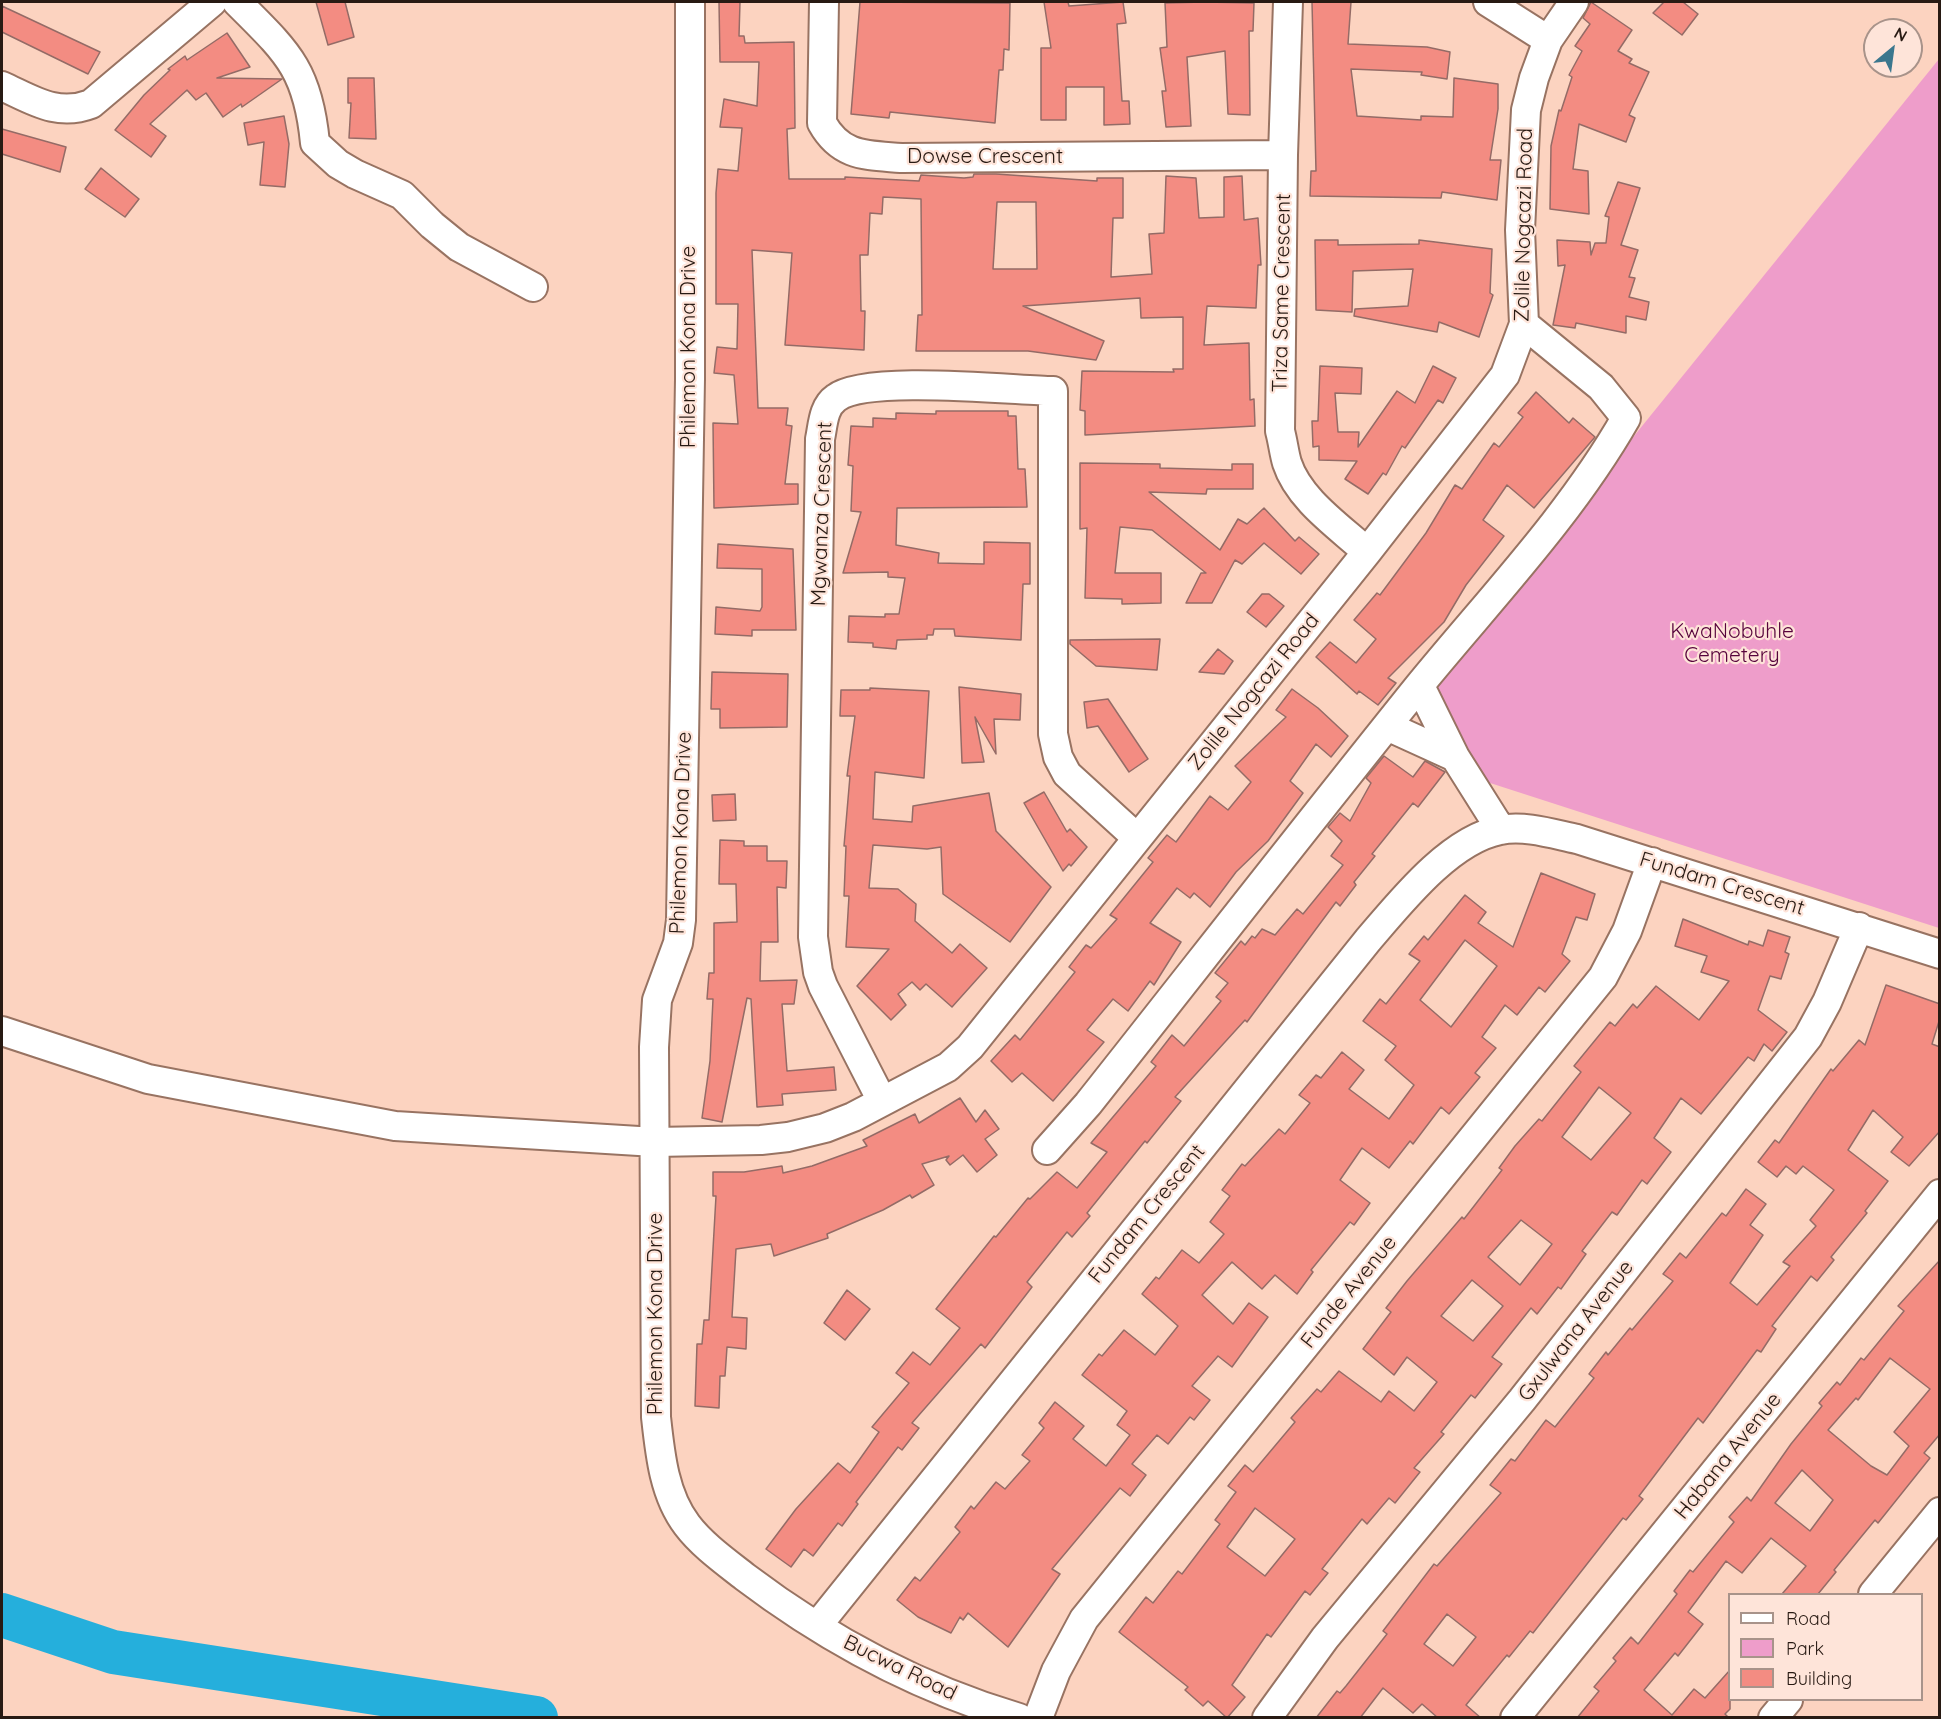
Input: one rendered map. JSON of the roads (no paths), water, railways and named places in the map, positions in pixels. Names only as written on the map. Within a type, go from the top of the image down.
[{"type":"street","points":[[2,86],[61,110],[84,107],[91,104],[212,2]]},
{"type":"street","points":[[237,2],[288,56],[303,79],[312,108],[315,143],[338,164],[402,195],[432,225],[459,247],[533,287]]},
{"type":"street","name":"Philemon Kona Drive","points":[[690,2],[690,379],[681,920],[678,943],[657,1000],[654,1017],[656,1417],[663,1471],[677,1507],[688,1526],[728,1564],[817,1626]]},
{"type":"street","name":"Dowse Crescent","points":[[824,2],[822,123],[830,136],[841,146],[858,154],[901,158],[1282,155]]},
{"type":"street","name":"Triza Same Crescent","points":[[1288,2],[1282,155],[1280,431],[1287,464],[1298,484],[1311,501],[1367,552]]},
{"type":"street","points":[[1488,2],[1548,40]]},
{"type":"street","name":"Zolile Nogcazi Road","points":[[2,1030],[148,1079],[395,1126],[655,1142],[788,1137],[825,1128],[948,1067],[970,1047],[1136,837],[1367,552],[1505,375],[1524,324],[1520,230],[1526,111],[1534,78],[1548,40],[1574,2]]},
{"type":"street","points":[[1047,1150],[1088,1104],[1387,726],[1538,542],[1610,446],[1626,418],[1601,387],[1524,324]]},
{"type":"street","name":"Mgwanza Crescent","points":[[882,1101],[823,986],[818,972],[813,937],[820,439],[824,416],[834,399],[854,388],[887,385],[1053,391],[1053,734],[1058,757],[1067,774],[1136,837]]},
{"type":"street","points":[[1420,686],[1455,758],[1501,830]]},
{"type":"street","points":[[1387,726],[1455,758]]},
{"type":"street","name":"Fundam Crescent","points":[[817,1626],[1368,940],[1433,869],[1454,852],[1501,830],[1518,829],[1568,837],[1940,954]]},
{"type":"street","name":"Funde Avenue","points":[[1038,1718],[1056,1671],[1084,1618],[1603,977],[1627,931],[1652,862]]},
{"type":"street","name":"Gxulwana Avenue","points":[[1267,1718],[1318,1647],[1522,1400],[1808,1037],[1827,1002],[1858,927]]},
{"type":"street","name":"Habana Avenue","points":[[1515,1718],[1940,1194]]},
{"type":"street","points":[[1874,1593],[1940,1512]]},
{"type":"street","name":"Bucwa Road","points":[[817,1626],[884,1664],[948,1692],[1019,1718]]},
{"type":"street","points":[[1773,1718],[1787,1701]]},
{"type":"waterway","points":[[2,1615],[113,1652],[536,1718]]},
{"type":"park label","name":"KwaNobuhle Cemetery","points":[[1732,644]]}]
